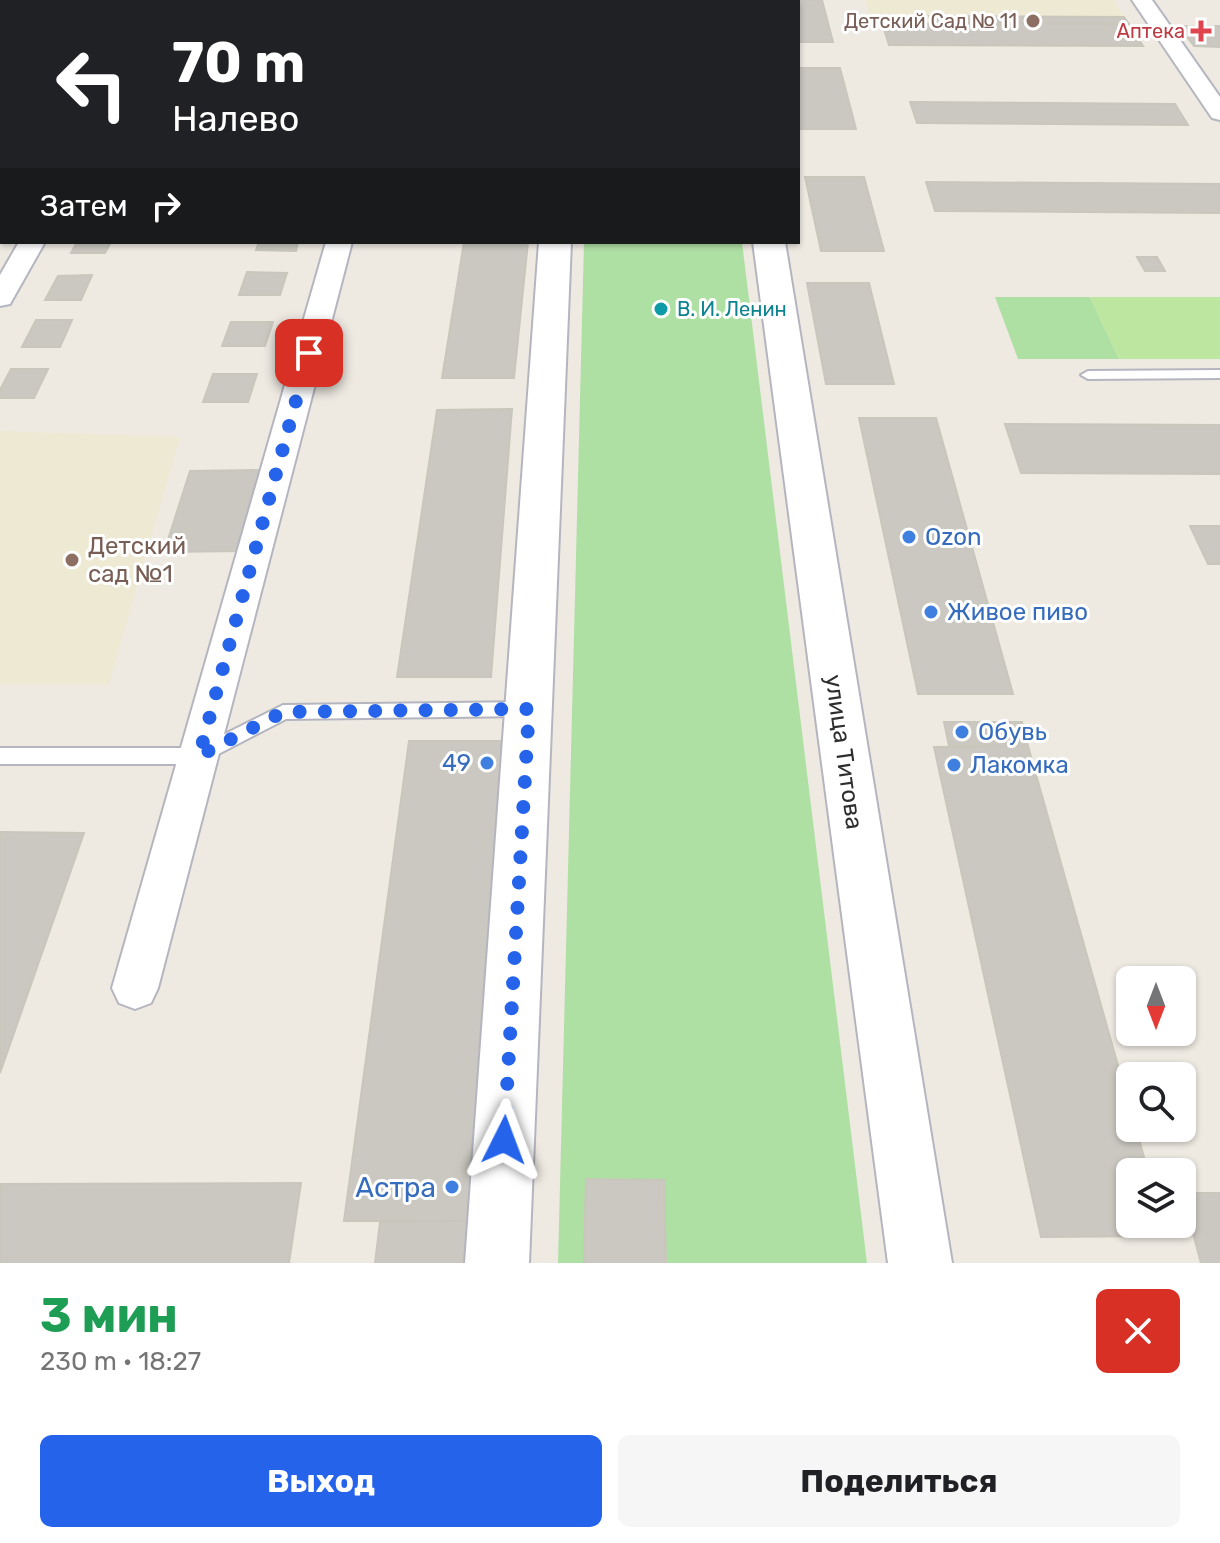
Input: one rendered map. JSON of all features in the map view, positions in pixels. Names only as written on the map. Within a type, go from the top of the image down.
[{"type":"street","points":[[1142,0],[1220,113]]},
{"type":"street","points":[[0,298],[31,244]]},
{"type":"street","points":[[135,988],[338,244]]},
{"type":"street","points":[[497,1263],[555,244]]},
{"type":"street","name":"улица Титова","points":[[769,244],[920,1263]]},
{"type":"lane","points":[[1088,375],[1220,374]]},
{"type":"lane","points":[[0,756],[199,756],[283,712],[529,709]]},
{"type":"shaded area","points":[[865,0],[1113,0],[1124,17],[930,16],[932,24],[872,23]]},
{"type":"shaded area","name":"Детский сад №1","points":[[0,431],[180,437],[109,684],[0,684]]},
{"type":"green space","points":[[584,244],[742,244],[867,1263],[558,1263]]},
{"type":"green space","points":[[995,297],[1090,297],[1119,359],[1018,359]]},
{"type":"green space","points":[[1090,297],[1220,297],[1220,359],[1119,359]]},
{"type":"building","points":[[800,0],[822,0],[833,42],[800,42]]},
{"type":"building","points":[[929,16],[1124,17],[1129,24],[932,24]]},
{"type":"building","points":[[882,23],[1129,24],[1143,46],[889,45]]},
{"type":"building","points":[[1179,26],[1220,26],[1220,47],[1194,46]]},
{"type":"building","points":[[800,68],[840,68],[856,129],[800,129]]},
{"type":"building","points":[[910,102],[1175,104],[1188,125],[917,123]]},
{"type":"building","points":[[805,177],[864,177],[884,251],[821,251]]},
{"type":"building","points":[[926,182],[1220,184],[1220,213],[935,211]]},
{"type":"building","points":[[76,244],[110,244],[105,253],[71,253]]},
{"type":"building","points":[[258,244],[298,244],[296,251],[256,250]]},
{"type":"building","points":[[464,244],[528,244],[514,378],[442,378]]},
{"type":"building","points":[[1137,257],[1157,257],[1165,271],[1145,271]]},
{"type":"building","points":[[247,272],[287,273],[280,295],[239,295]]},
{"type":"building","points":[[92,275],[81,300],[45,300],[58,276]]},
{"type":"building","points":[[807,283],[869,283],[894,384],[826,384]]},
{"type":"building","points":[[36,320],[72,320],[60,347],[22,347]]},
{"type":"building","points":[[231,322],[273,322],[265,346],[222,346]]},
{"type":"building","points":[[11,369],[48,369],[34,398],[0,398],[0,390]]},
{"type":"building","points":[[213,374],[257,374],[248,402],[203,402]]},
{"type":"building","points":[[512,409],[491,677],[397,677],[437,410]]},
{"type":"building","points":[[859,418],[936,418],[1013,694],[918,694]]},
{"type":"building","points":[[1005,424],[1220,425],[1220,474],[1021,473]]},
{"type":"building","points":[[264,470],[243,551],[164,552],[190,471]]},
{"type":"building","points":[[1190,526],[1220,526],[1220,564],[1208,564]]},
{"type":"building","points":[[944,722],[1022,722],[1028,746],[949,746]]},
{"type":"building","points":[[409,741],[503,741],[469,1221],[344,1221]]},
{"type":"building","points":[[1028,746],[1117,1062],[1116,1142],[1140,1142],[1144,1158],[1116,1158],[1116,1236],[1041,1237],[934,747]]},
{"type":"building","points":[[0,832],[84,833],[0,1073]]},
{"type":"building","points":[[586,1179],[664,1180],[666,1263],[584,1263]]},
{"type":"building","points":[[301,1183],[289,1263],[0,1263],[1,1184]]},
{"type":"building","points":[[1196,1193],[1220,1193],[1220,1263],[1201,1263],[1194,1238]]},
{"type":"building","points":[[469,1221],[466,1263],[375,1263],[380,1222]]},
{"type":"place","name":"Детский Сад № 11","points":[[1033,21]]},
{"type":"place","name":"Аптека","points":[[1201,31]]},
{"type":"place","name":"В. И. Ленин","points":[[661,309]]},
{"type":"place","name":"Ozon","points":[[909,537]]},
{"type":"place","name":"Детский сад №1","points":[[72,560]]},
{"type":"place","name":"Живое пиво","points":[[931,612]]},
{"type":"place","name":"Обувь","points":[[962,732]]},
{"type":"place","name":"49","points":[[487,763]]},
{"type":"place","name":"Лакомка","points":[[954,765]]},
{"type":"place","name":"Астра","points":[[452,1187]]},
{"type":"route","points":[[309,353],[199,756],[283,712],[529,709],[504,1140]]}]
